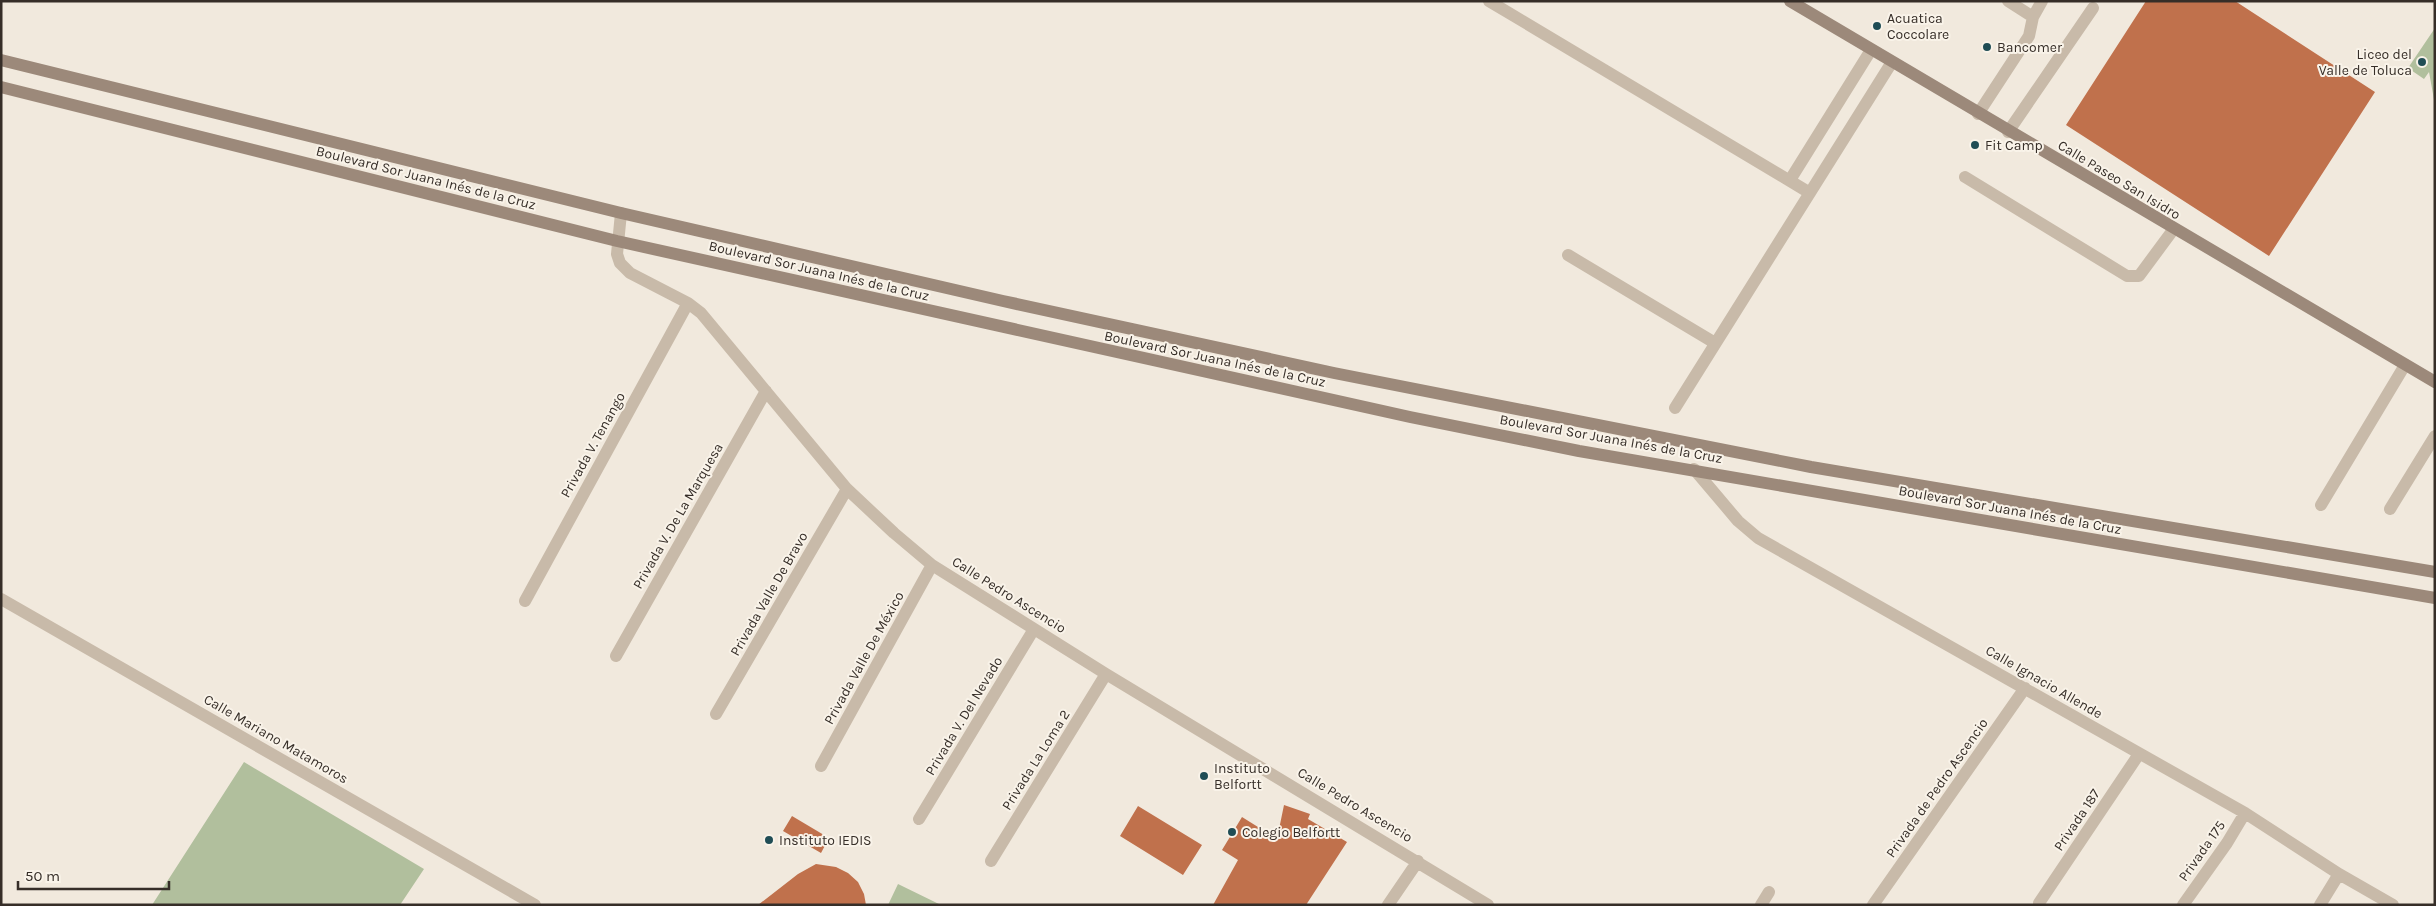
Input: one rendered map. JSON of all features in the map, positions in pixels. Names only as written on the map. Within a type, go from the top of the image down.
[{"type":"main road","name":"Calle Paseo San Isidro","points":[[1790,1],[1805,5],[1872,50],[2008,132],[2435,382]]},
{"type":"main road","name":"Boulevard Sor Juana Inés de la Cruz","points":[[1,60],[621,213],[1003,301],[1334,372],[1624,432],[1811,467],[2435,572]]},
{"type":"main road","name":"Boulevard Sor Juana Inés de la Cruz","points":[[1,87],[618,241],[953,317],[1410,417],[1579,451],[1694,469],[2286,574],[2435,598]]},
{"type":"street","points":[[1488,1],[1810,193]]},
{"type":"street","points":[[2008,1],[2033,16]]},
{"type":"street","points":[[1978,114],[2029,36],[2033,16],[2042,1]]},
{"type":"street","points":[[2008,132],[2093,8]]},
{"type":"street","points":[[1790,180],[1872,50]]},
{"type":"street","points":[[1675,408],[1892,62]]},
{"type":"street","points":[[1965,177],[2127,276],[2140,276],[2173,230]]},
{"type":"street","name":"Calle Pedro Ascencio","points":[[621,213],[617,254],[625,268],[688,303],[714,327],[847,489],[894,534],[932,565],[1106,674],[1418,861],[1486,904]]},
{"type":"street","points":[[1568,255],[1715,343]]},
{"type":"street","name":"Privada V. Tenango","points":[[525,601],[688,303]]},
{"type":"street","points":[[2321,504],[2405,365]]},
{"type":"street","name":"Privada V. De La Marquesa","points":[[616,656],[766,391]]},
{"type":"street","points":[[2390,509],[2435,436]]},
{"type":"street","name":"Calle Ignacio Allende","points":[[1694,469],[1738,521],[1758,538],[2245,813],[2339,874],[2393,905]]},
{"type":"street","name":"Privada Valle De Bravo","points":[[716,714],[847,489]]},
{"type":"street","name":"Privada Valle De México","points":[[821,766],[932,565]]},
{"type":"street","name":"Calle Mariano Matamoros","points":[[1,599],[535,905]]},
{"type":"street","name":"Privada V. Del Nevado","points":[[919,819],[1034,629]]},
{"type":"street","name":"Privada La Loma 2","points":[[991,861],[1106,674]]},
{"type":"street","name":"Privada de Pedro Ascencio","points":[[1873,905],[2025,688]]},
{"type":"street","name":"Privada 187","points":[[2040,903],[2139,754]]},
{"type":"street","name":"Privada 175","points":[[2183,905],[2227,843],[2245,813]]},
{"type":"street","points":[[1388,905],[1418,861]]},
{"type":"street","points":[[2320,905],[2339,874]]},
{"type":"street","points":[[1761,905],[1769,892]]},
{"type":"green space","points":[[2435,28],[2435,105],[2429,72],[2424,79],[2408,68]]},
{"type":"green space","points":[[244,762],[424,869],[400,905],[152,905]]},
{"type":"green space","points":[[898,884],[941,905],[888,905]]},
{"type":"building","points":[[2146,1],[2235,1],[2375,92],[2269,256],[2066,125]]},
{"type":"building","points":[[1284,805],[1310,814],[1308,819],[1347,842],[1306,905],[1213,905],[1238,860],[1222,850],[1242,817],[1277,839]]},
{"type":"building","points":[[1138,806],[1202,845],[1183,875],[1120,836]]},
{"type":"building","points":[[792,816],[829,838],[821,853],[783,831]]},
{"type":"building","points":[[816,864],[836,867],[848,873],[858,882],[864,894],[866,905],[758,905],[798,874]]},
{"type":"place","name":"Acuatica Coccolare","points":[[1877,26]]},
{"type":"place","name":"Bancomer","points":[[1987,47]]},
{"type":"place","name":"Liceo del Valle de Toluca","points":[[2422,62]]},
{"type":"place","name":"Fit Camp","points":[[1975,145]]},
{"type":"place","name":"Instituto Belfortt","points":[[1204,776]]},
{"type":"place","name":"Colegio Belfortt","points":[[1232,832]]},
{"type":"place","name":"Instituto IEDIS","points":[[769,840]]}]
